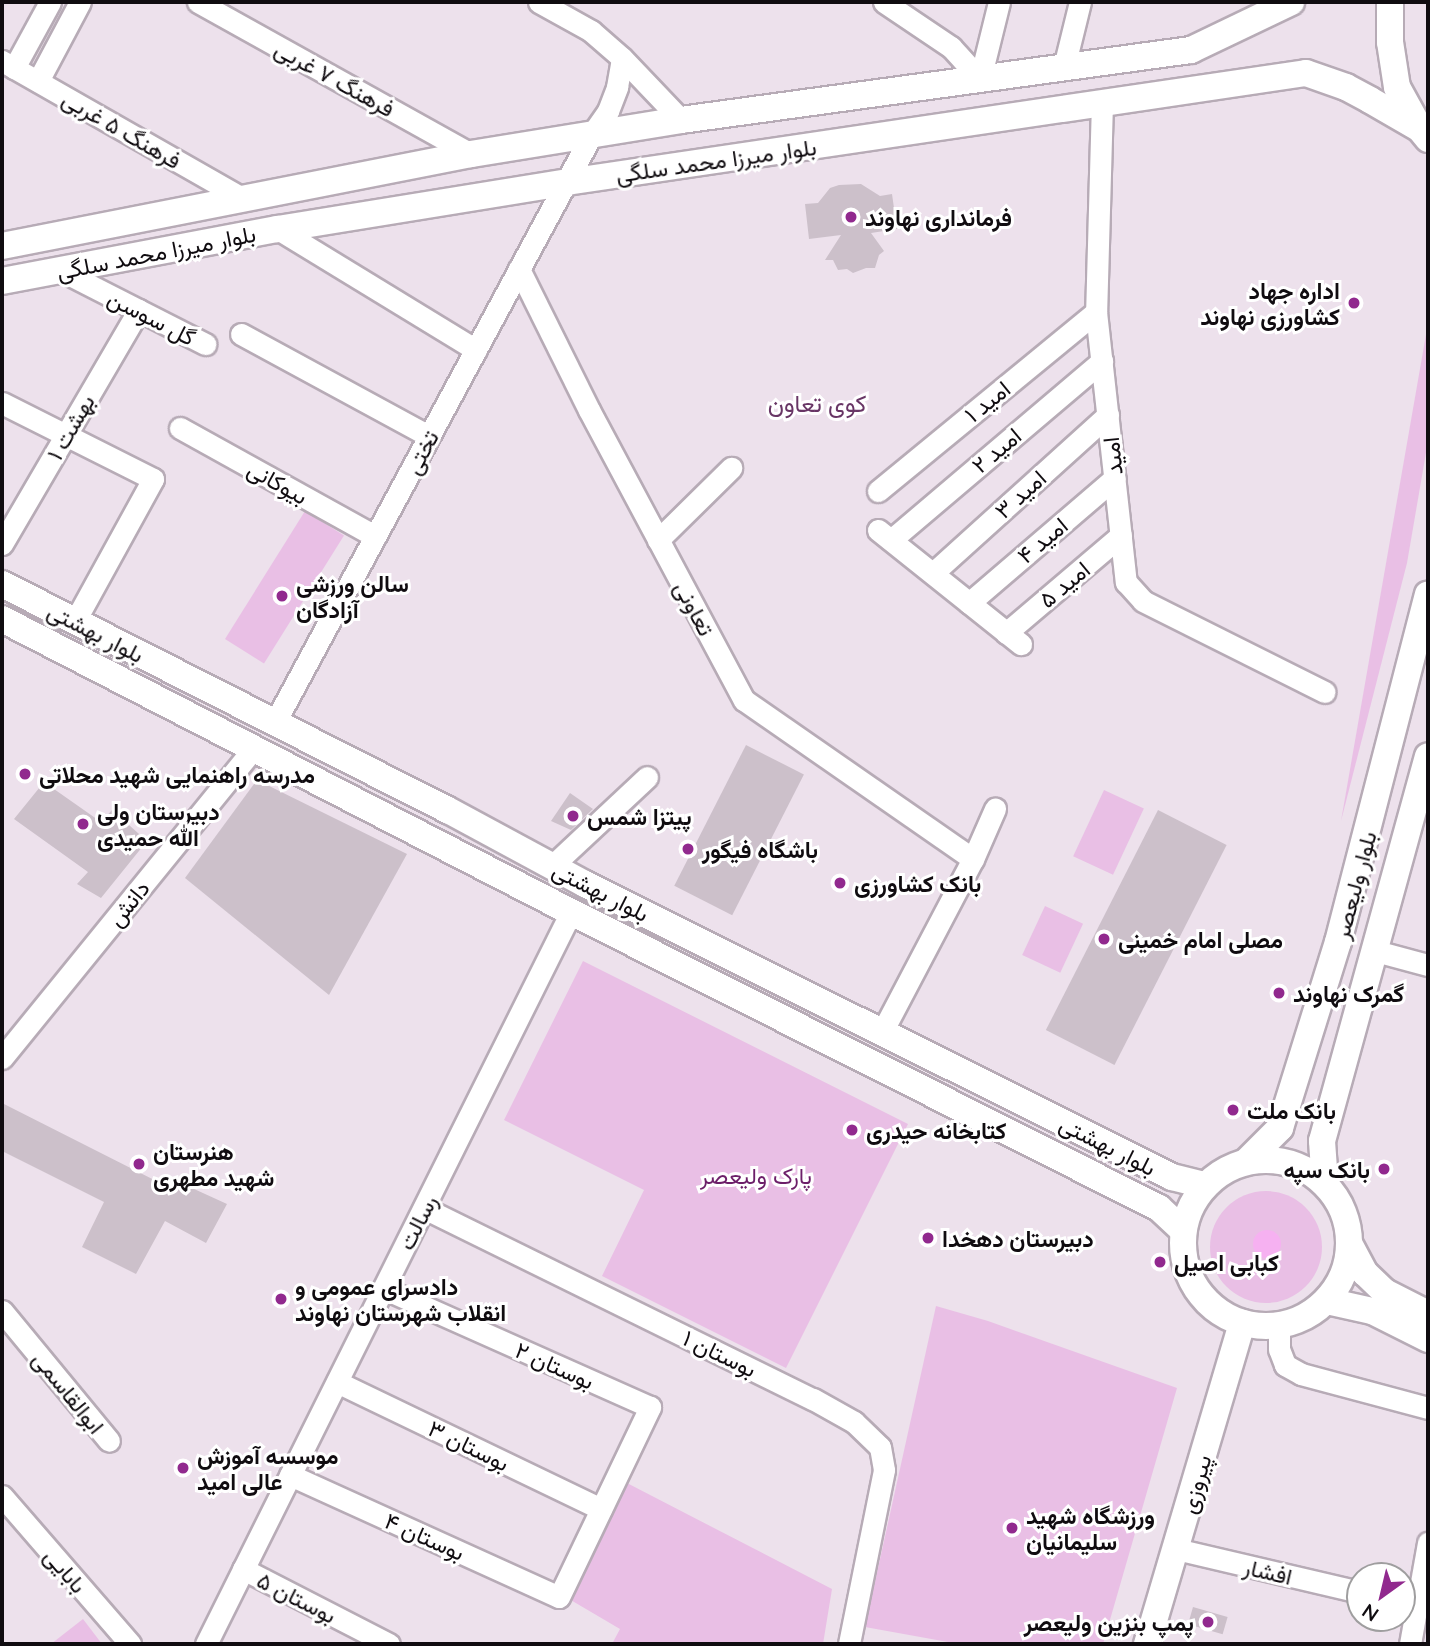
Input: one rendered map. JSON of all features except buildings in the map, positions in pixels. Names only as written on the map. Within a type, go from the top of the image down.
[{"type":"main road","name":"بلوار میرزا محمد سلگی","points":[[5,243],[471,154],[592,134],[1191,50],[1291,2]]},
{"type":"main road","points":[[1391,2],[1390,43],[1397,87],[1425,137]]},
{"type":"main road","name":"بلوار میرزا محمد سلگی","points":[[2,281],[278,229],[567,181],[1306,73],[1346,87],[1425,137]]},
{"type":"main road","name":"بلوار بهشتی","points":[[2,584],[275,722],[585,884],[1172,1177],[1205,1185]]},
{"type":"main road","name":"بلوار ولیعصر","points":[[1247,1161],[1280,1128],[1338,942],[1428,594]]},
{"type":"main road","name":"بلوار بهشتی","points":[[2,619],[571,912],[1159,1208],[1183,1230]]},
{"type":"main road","points":[[254,748],[275,722]]},
{"type":"main road","name":"بلوار ولیعصر","points":[[1325,1183],[1322,1141],[1426,772]]},
{"type":"main road","points":[[571,912],[585,884]]},
{"type":"main road","points":[[1247,1161],[1290,1163],[1307,1170],[1325,1183],[1339,1201],[1348,1222],[1350,1245],[1347,1265],[1339,1284],[1327,1301],[1313,1313],[1279,1326],[1242,1323],[1220,1313],[1202,1297],[1190,1277],[1183,1254],[1183,1230],[1191,1206],[1205,1185],[1225,1170],[1247,1161]]},
{"type":"main road","points":[[1350,1245],[1365,1273],[1385,1292],[1428,1314]]},
{"type":"main road","points":[[1327,1301],[1372,1311],[1428,1339]]},
{"type":"main road","name":"پیروزی","points":[[1147,1644],[1242,1323]]},
{"type":"street","points":[[8,65],[50,2]]},
{"type":"street","points":[[38,81],[80,2]]},
{"type":"street","name":"فرهنگ ۷ غربی","points":[[198,2],[471,154]]},
{"type":"street","points":[[539,2],[591,32],[622,58],[681,120]]},
{"type":"street","points":[[980,79],[999,2]]},
{"type":"street","points":[[1064,67],[1080,2]]},
{"type":"street","points":[[894,4],[951,47],[980,79]]},
{"type":"street","name":"تختی","points":[[275,722],[592,134],[608,111],[617,87],[622,58]]},
{"type":"street","name":"فرهنگ ۵ غربی","points":[[8,65],[242,198]]},
{"type":"street","name":"امید","points":[[1102,103],[1096,312],[1126,582],[1143,601],[1325,692]]},
{"type":"street","points":[[278,229],[476,350]]},
{"type":"street","name":"تعاونی","points":[[519,269],[744,700],[973,859]]},
{"type":"street","name":"گل سوسن","points":[[62,271],[205,344]]},
{"type":"street","name":"بهشت ۱","points":[[2,544],[139,310]]},
{"type":"street","name":"امید ۱","points":[[878,491],[1096,312]]},
{"type":"street","points":[[241,334],[429,436]]},
{"type":"street","name":"امید ۲","points":[[933,573],[884,535],[1102,360]]},
{"type":"street","points":[[2,403],[153,479],[75,621]]},
{"type":"street","name":"امید ۳","points":[[933,573],[1108,415]]},
{"type":"street","name":"بیوکانی","points":[[180,428],[375,536]]},
{"type":"street","points":[[659,540],[731,468]]},
{"type":"street","name":"امید ۴","points":[[969,603],[1115,478]]},
{"type":"street","name":"امید ۵","points":[[969,603],[1014,638],[1121,535]]},
{"type":"street","points":[[933,573],[969,603]]},
{"type":"street","name":"دانش","points":[[2,1058],[254,748]]},
{"type":"street","points":[[552,866],[647,777]]},
{"type":"street","points":[[882,1032],[973,859],[995,809]]},
{"type":"street","name":"رسالت","points":[[206,1644],[571,912]]},
{"type":"street","points":[[1376,951],[1428,965]]},
{"type":"street","name":"بوستان ۱","points":[[424,1208],[801,1393],[854,1422],[880,1447],[884,1470],[849,1644]]},
{"type":"street","name":"بوستان ۲","points":[[383,1288],[650,1407],[601,1509]]},
{"type":"street","name":"ابوالقاسمی","points":[[2,1311],[109,1441]]},
{"type":"street","points":[[1279,1326],[1279,1349],[1285,1365],[1301,1374],[1428,1408]]},
{"type":"street","name":"بوستان ۳","points":[[337,1382],[601,1509]]},
{"type":"street","name":"بوستان ۴","points":[[290,1475],[559,1597],[601,1509]]},
{"type":"street","name":"بابایی","points":[[2,1496],[130,1644]]},
{"type":"street","points":[[1416,1581],[1428,1543]]},
{"type":"street","name":"افشار","points":[[1176,1549],[1346,1589]]},
{"type":"street","name":"بوستان ۵","points":[[243,1569],[388,1644]]},
{"type":"green space","points":[[1428,323],[1428,441],[1407,563],[1341,821]]},
{"type":"green space","name":"سالن ورزشی آزادگان","points":[[305,511],[344,535],[264,663],[225,639]]},
{"type":"green space","points":[[1104,790],[1144,809],[1113,875],[1073,856]]},
{"type":"green space","points":[[1045,906],[1083,924],[1060,973],[1022,955]]},
{"type":"green space","name":"پارک ولیعصر","points":[[583,961],[908,1124],[786,1368],[602,1276],[644,1190],[504,1120]]},
{"type":"green space","points":[[1266,1191],[1287,1195],[1306,1207],[1318,1226],[1322,1247],[1318,1268],[1306,1287],[1287,1299],[1266,1303],[1245,1299],[1226,1287],[1214,1268],[1210,1247],[1214,1226],[1226,1207],[1245,1195]]},
{"type":"green space","name":"ورزشگاه شهید سلیمانیان","points":[[936,1306],[988,1321],[1177,1388],[1103,1644],[959,1644],[865,1627]]},
{"type":"green space","points":[[625,1482],[832,1589],[823,1644],[612,1644],[620,1629],[569,1599]]},
{"type":"green space","points":[[83,1619],[102,1644],[51,1644]]},
{"type":"shaded area","points":[[1267,1230],[1277,1234],[1281,1244],[1277,1254],[1267,1258],[1257,1254],[1253,1244],[1257,1234]]},
{"type":"place","name":"فرمانداری نهاوند","points":[[851,217]]},
{"type":"place","name":"اداره جهاد کشاورزی نهاوند","points":[[1354,303]]},
{"type":"place","name":"سالن ورزشی آزادگان","points":[[282,596]]},
{"type":"place","name":"مدرسه راهنمایی شهید محلاتی","points":[[25,774]]},
{"type":"place","name":"پیتزا شمس","points":[[573,816]]},
{"type":"place","name":"دبیرستان ولی الله حمیدی","points":[[83,824]]},
{"type":"place","name":"باشگاه فیگور","points":[[688,849]]},
{"type":"place","name":"بانک کشاورزی","points":[[840,883]]},
{"type":"place","name":"مصلی امام خمینی","points":[[1104,939]]},
{"type":"place","name":"گمرک نهاوند","points":[[1279,993]]},
{"type":"place","name":"بانک ملت","points":[[1233,1110]]},
{"type":"place","name":"کتابخانه حیدری","points":[[852,1130]]},
{"type":"place","name":"هنرستان شهید مطهری","points":[[139,1164]]},
{"type":"place","name":"بانک سپه","points":[[1384,1169]]},
{"type":"place","name":"دبیرستان دهخدا","points":[[928,1238]]},
{"type":"place","name":"کبابی اصیل","points":[[1160,1262]]},
{"type":"place","name":"دادسرای عمومی و انقلاب شهرستان نهاوند","points":[[281,1299]]},
{"type":"place","name":"موسسه آموزش عالی امید","points":[[183,1468]]},
{"type":"place","name":"ورزشگاه شهید سلیمانیان","points":[[1012,1528]]},
{"type":"place","name":"پمپ بنزین ولیعصر","points":[[1208,1622]]},
{"type":"district","name":"کوی تعاون","points":[[817,403]]}]
